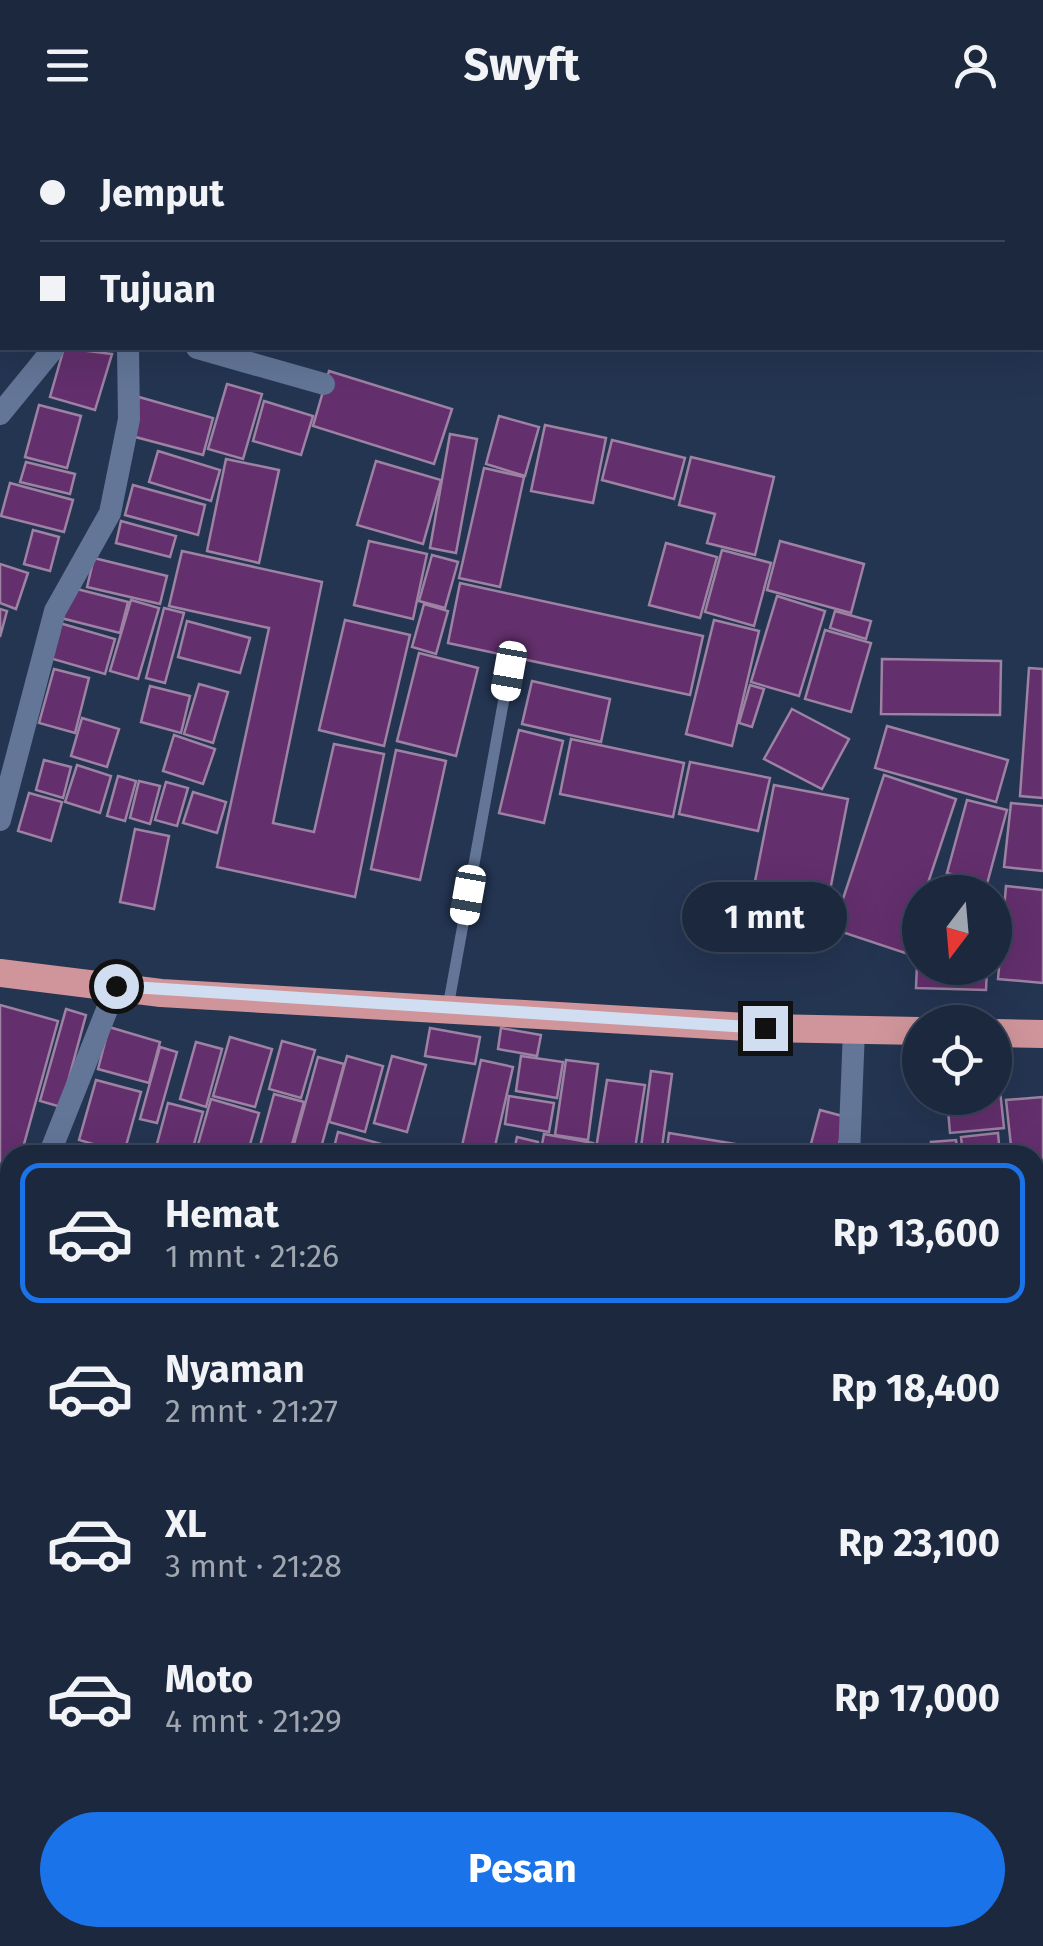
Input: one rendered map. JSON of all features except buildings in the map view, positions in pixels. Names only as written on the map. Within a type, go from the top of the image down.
[{"type":"highway","points":[[0,973],[116,986],[902,1031]]},
{"type":"highway","points":[[1012,1033],[1043,1034]]},
{"type":"street","points":[[0,414],[52,350]]},
{"type":"street","points":[[0,820],[55,610],[110,513],[129,419],[128,350]]},
{"type":"street","points":[[203,350],[324,384]]},
{"type":"street","points":[[53,1145],[116,986]]},
{"type":"street","points":[[849,1145],[854,1030]]},
{"type":"lane","points":[[448,1007],[509,671]]},
{"type":"route","points":[[116,986],[161,992],[765,1028]]}]
